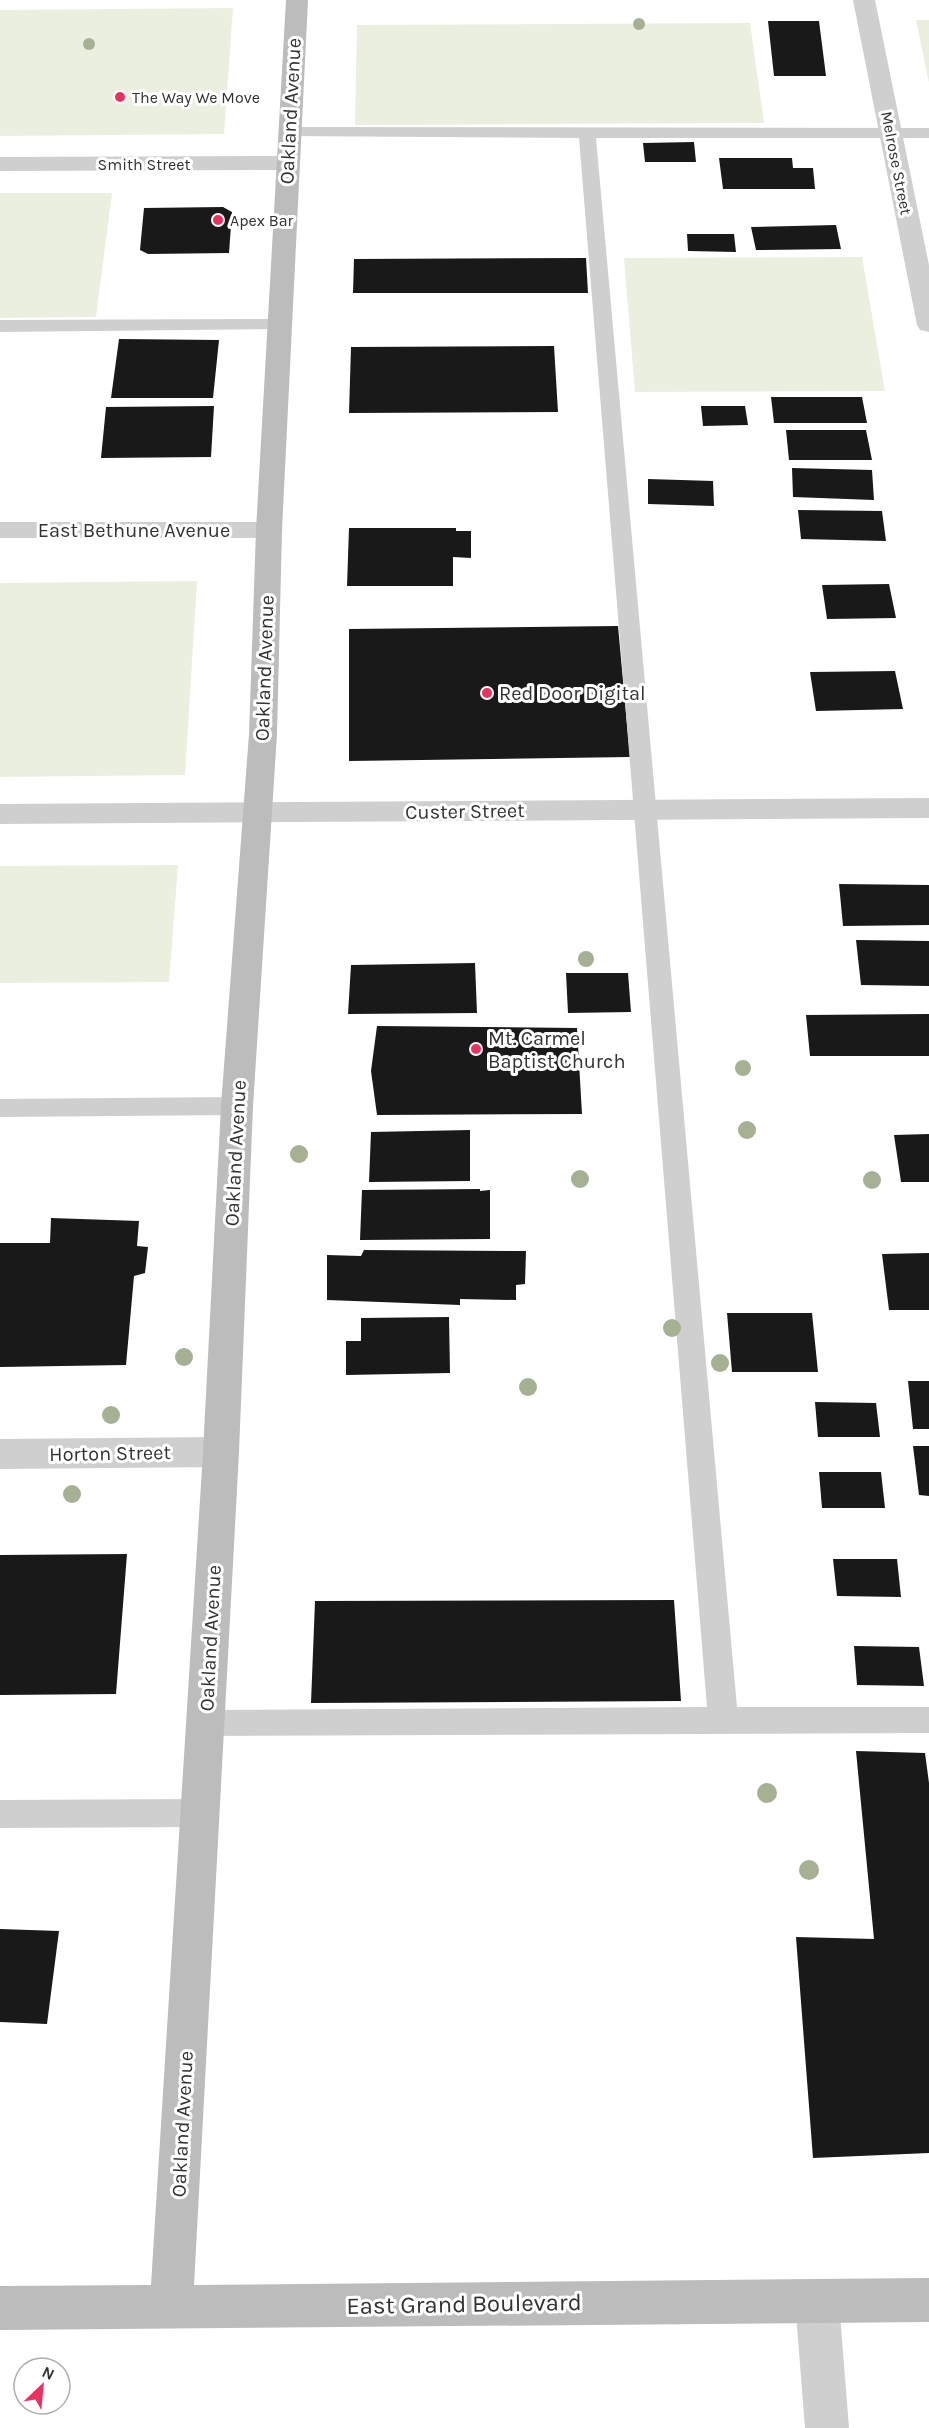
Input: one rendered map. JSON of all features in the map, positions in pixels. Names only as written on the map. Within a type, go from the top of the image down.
[{"type":"street","name":"Oakland Avenue","points":[[171,2306],[220,1452],[237,1106],[263,734],[269,530],[297,0]]},
{"type":"street","name":"Melrose Street","points":[[864,0],[929,325]]},
{"type":"street","name":"Smith Street","points":[[0,164],[287,163]]},
{"type":"street","name":"East Bethune Avenue","points":[[0,530],[269,530]]},
{"type":"street","name":"Custer Street","points":[[0,814],[929,808]]},
{"type":"street","name":"Horton Street","points":[[0,1454],[220,1452]]},
{"type":"street","name":"East Grand Boulevard","points":[[0,2308],[929,2300]]},
{"type":"street","points":[[817,2301],[827,2428]]},
{"type":"lane","points":[[289,132],[929,133]]},
{"type":"lane","points":[[587,133],[723,1719]]},
{"type":"lane","points":[[0,327],[279,325]]},
{"type":"lane","points":[[0,1108],[237,1106]]},
{"type":"lane","points":[[205,1723],[723,1719],[929,1720]]},
{"type":"lane","points":[[0,1814],[200,1814]]},
{"type":"shaded area","points":[[233,8],[224,134],[0,136],[0,10]]},
{"type":"shaded area","points":[[916,20],[929,20],[929,83]]},
{"type":"shaded area","points":[[750,23],[764,123],[355,125],[357,25]]},
{"type":"shaded area","points":[[0,193],[112,193],[96,317],[0,318]]},
{"type":"shaded area","points":[[862,257],[885,391],[635,392],[624,258]]},
{"type":"shaded area","points":[[197,581],[185,775],[0,777],[0,583]]},
{"type":"shaded area","points":[[178,865],[169,982],[0,983],[0,866]]},
{"type":"building","points":[[768,21],[819,21],[826,76],[774,76]]},
{"type":"building","points":[[694,142],[696,162],[645,162],[643,143]]},
{"type":"building","points":[[719,158],[792,158],[793,168],[813,168],[815,189],[723,189]]},
{"type":"building","points":[[223,207],[232,212],[229,253],[148,254],[140,250],[144,208]]},
{"type":"building","points":[[836,225],[841,249],[756,250],[751,227]]},
{"type":"building","points":[[687,234],[734,234],[736,252],[688,251]]},
{"type":"building","points":[[586,258],[588,293],[353,293],[354,259]]},
{"type":"building","points":[[119,339],[219,340],[213,398],[111,398]]},
{"type":"building","points":[[554,346],[558,412],[349,413],[351,347]]},
{"type":"building","points":[[771,397],[862,397],[867,423],[774,423]]},
{"type":"building","points":[[214,406],[211,457],[101,458],[106,407]]},
{"type":"building","points":[[701,406],[745,406],[748,425],[703,426]]},
{"type":"building","points":[[786,430],[866,430],[872,460],[789,460]]},
{"type":"building","points":[[792,468],[872,470],[874,500],[793,497]]},
{"type":"building","points":[[648,479],[713,481],[714,506],[648,504]]},
{"type":"building","points":[[798,510],[882,511],[886,541],[801,539]]},
{"type":"building","points":[[349,528],[456,528],[456,531],[471,531],[471,558],[453,557],[453,586],[347,586]]},
{"type":"building","points":[[889,584],[896,618],[827,619],[822,585]]},
{"type":"building","name":"Red Door Digital","points":[[618,626],[630,757],[349,761],[349,629]]},
{"type":"building","points":[[895,671],[903,709],[816,711],[810,672]]},
{"type":"building","points":[[839,884],[929,885],[929,925],[843,926]]},
{"type":"building","points":[[856,940],[929,941],[929,986],[861,985]]},
{"type":"building","points":[[475,963],[477,1013],[348,1014],[351,965]]},
{"type":"building","points":[[566,973],[628,973],[631,1012],[568,1013]]},
{"type":"building","points":[[929,1014],[929,1056],[810,1056],[806,1015]]},
{"type":"building","name":"Mt. Carmel Baptist Church","points":[[377,1026],[577,1028],[582,1114],[377,1115],[371,1071]]},
{"type":"building","points":[[470,1130],[470,1181],[369,1182],[371,1132]]},
{"type":"building","points":[[929,1134],[929,1182],[901,1182],[894,1135]]},
{"type":"building","points":[[480,1189],[480,1191],[490,1190],[490,1239],[360,1240],[362,1190]]},
{"type":"building","points":[[51,1218],[139,1221],[137,1246],[148,1247],[145,1273],[134,1276],[126,1365],[0,1367],[0,1243],[50,1243]]},
{"type":"building","points":[[364,1250],[526,1251],[525,1284],[516,1285],[516,1300],[460,1299],[460,1305],[327,1300],[327,1255],[361,1256]]},
{"type":"building","points":[[929,1253],[929,1310],[889,1310],[882,1254]]},
{"type":"building","points":[[727,1313],[812,1313],[818,1372],[732,1372]]},
{"type":"building","points":[[449,1317],[450,1373],[346,1375],[346,1341],[361,1341],[361,1318]]},
{"type":"building","points":[[908,1381],[929,1381],[929,1429],[913,1429]]},
{"type":"building","points":[[815,1402],[876,1403],[880,1437],[818,1437]]},
{"type":"building","points":[[913,1446],[929,1446],[929,1496],[919,1495]]},
{"type":"building","points":[[819,1472],[881,1472],[885,1508],[822,1508]]},
{"type":"building","points":[[127,1554],[116,1694],[0,1695],[0,1555]]},
{"type":"building","points":[[833,1559],[897,1559],[901,1597],[837,1596]]},
{"type":"building","points":[[674,1600],[681,1701],[311,1703],[315,1601]]},
{"type":"building","points":[[854,1646],[919,1647],[924,1686],[857,1685]]},
{"type":"building","points":[[856,1751],[925,1753],[929,1783],[929,2153],[813,2158],[796,1937],[874,1939]]},
{"type":"building","points":[[0,1929],[59,1931],[47,2024],[0,2022]]},
{"type":"place","name":"The Way We Move","points":[[120,97]]},
{"type":"place","name":"Apex Bar","points":[[218,220]]},
{"type":"place","name":"Red Door Digital","points":[[487,693]]},
{"type":"place","name":"Mt. Carmel Baptist Church","points":[[476,1049]]}]
